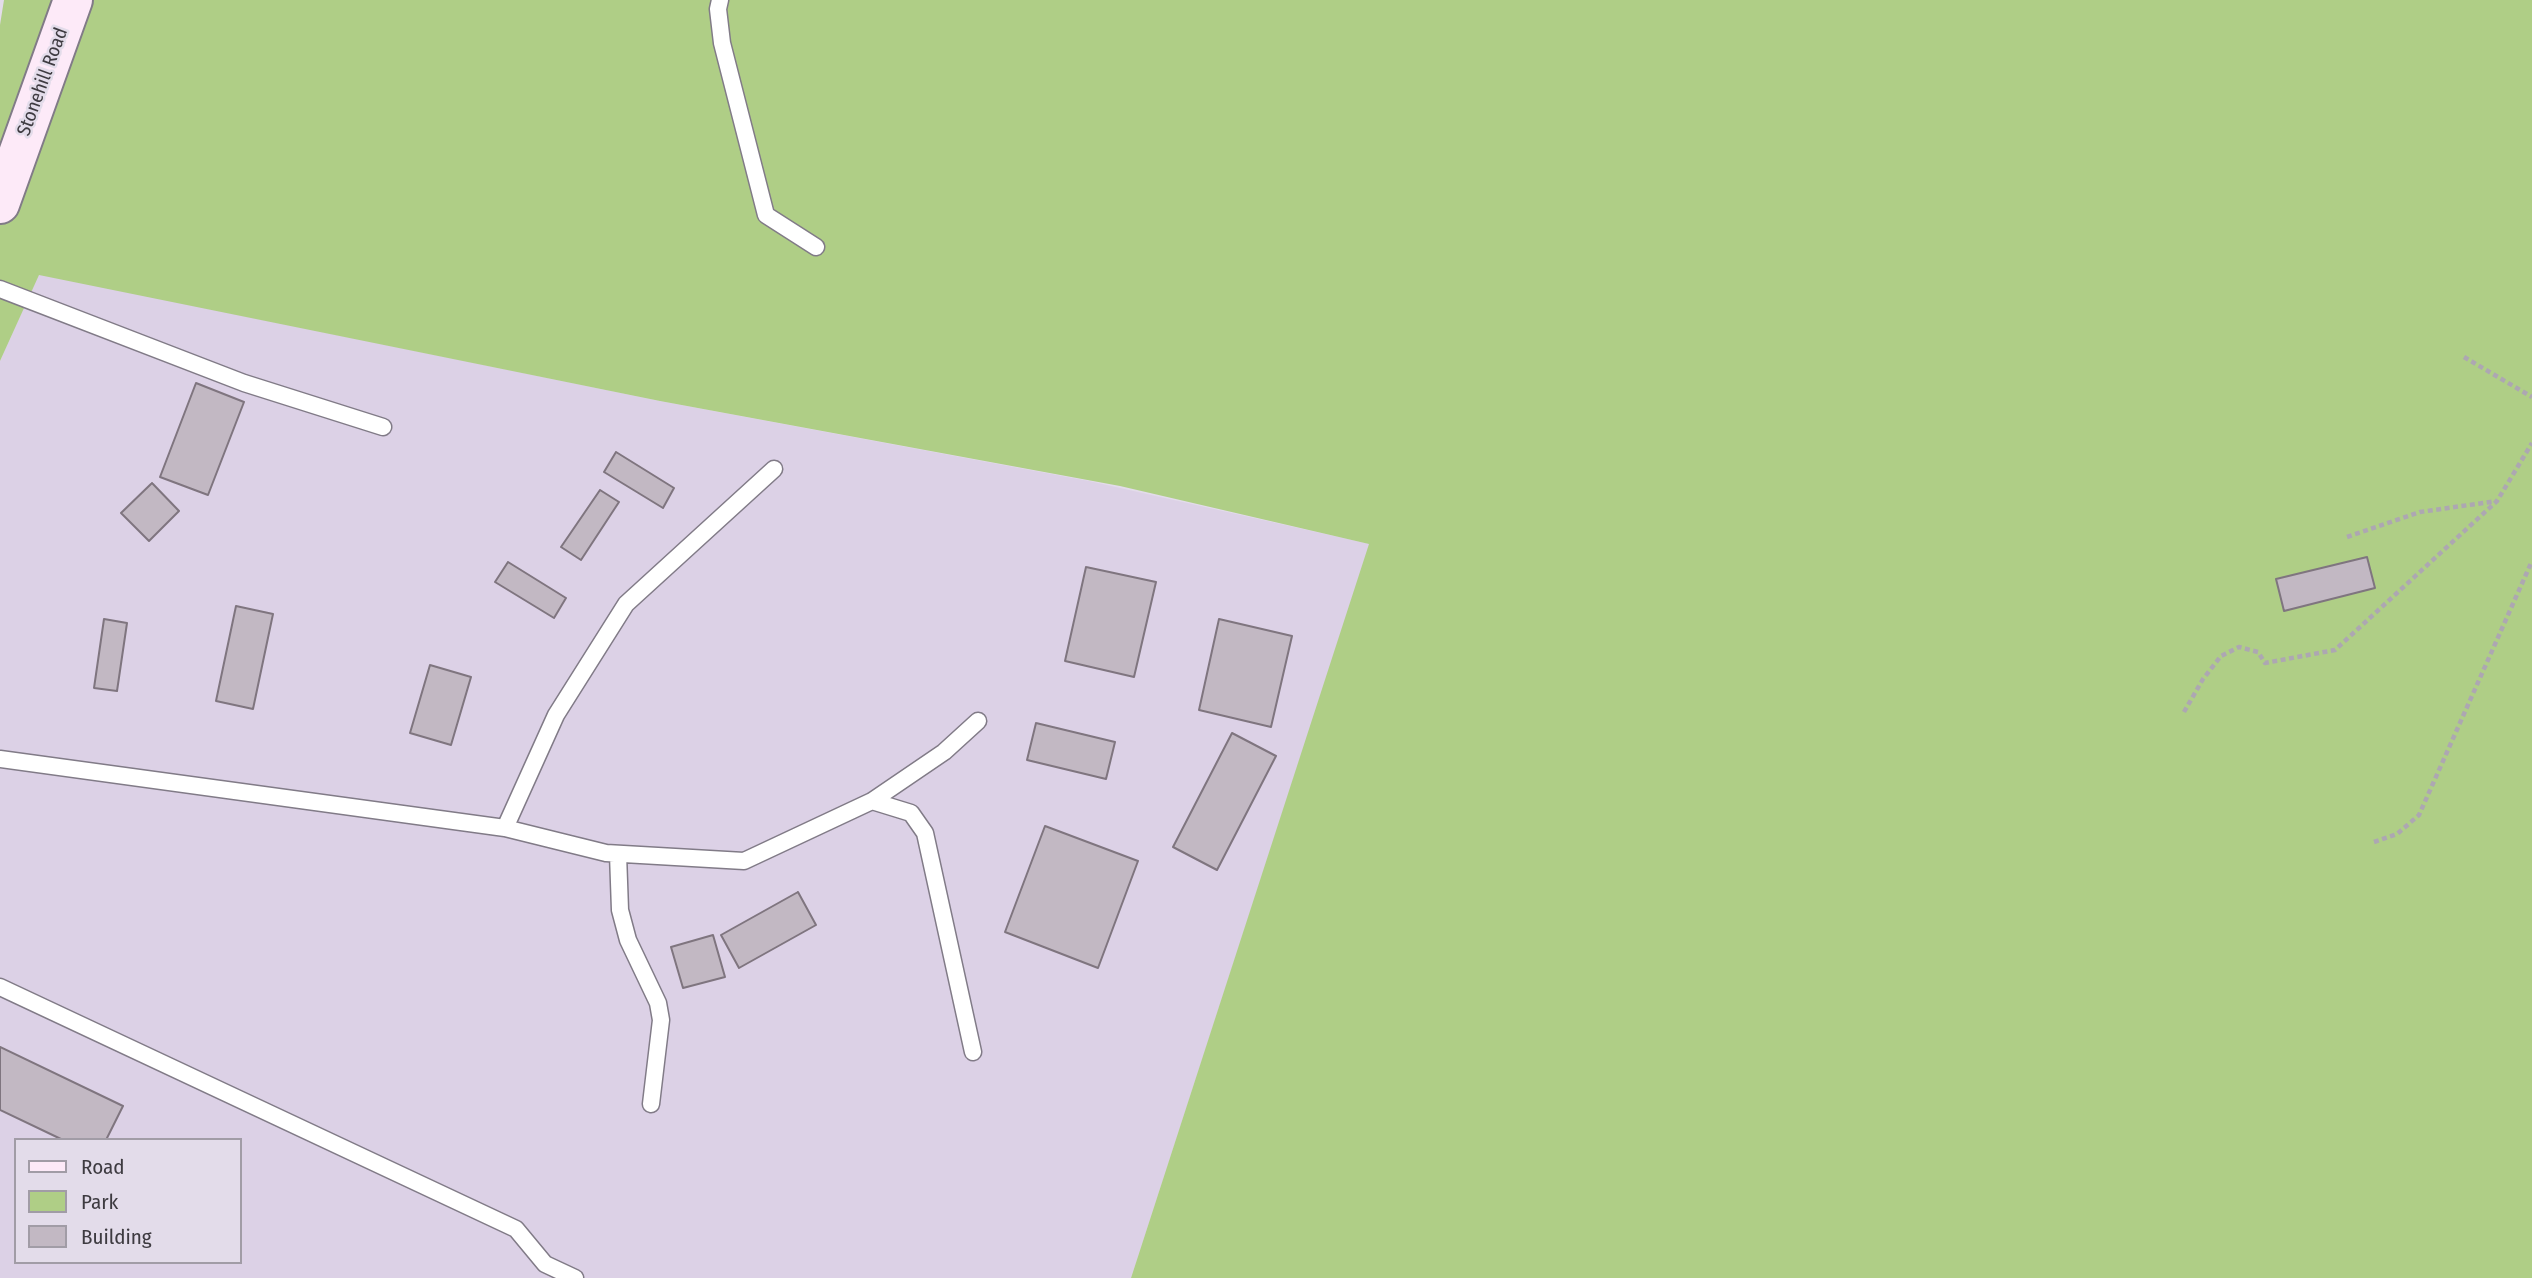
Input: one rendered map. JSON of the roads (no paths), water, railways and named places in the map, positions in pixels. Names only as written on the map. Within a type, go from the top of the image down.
[{"type":"street","name":"Stonehill Road","points":[[0,204],[73,0]]},
{"type":"lane","points":[[720,0],[718,9],[722,43],[766,215],[816,247]]},
{"type":"lane","points":[[0,289],[244,383],[383,427]]},
{"type":"lane","points":[[505,828],[556,715],[626,604],[774,469]]},
{"type":"lane","points":[[0,759],[505,828],[606,853],[744,861],[872,801],[944,752],[978,721]]},
{"type":"lane","points":[[872,801],[911,813],[925,833],[973,1052]]},
{"type":"lane","points":[[618,853],[620,910],[628,940],[658,1003],[661,1020],[651,1104]]},
{"type":"lane","points":[[0,987],[516,1229],[545,1264],[575,1278]]}]
